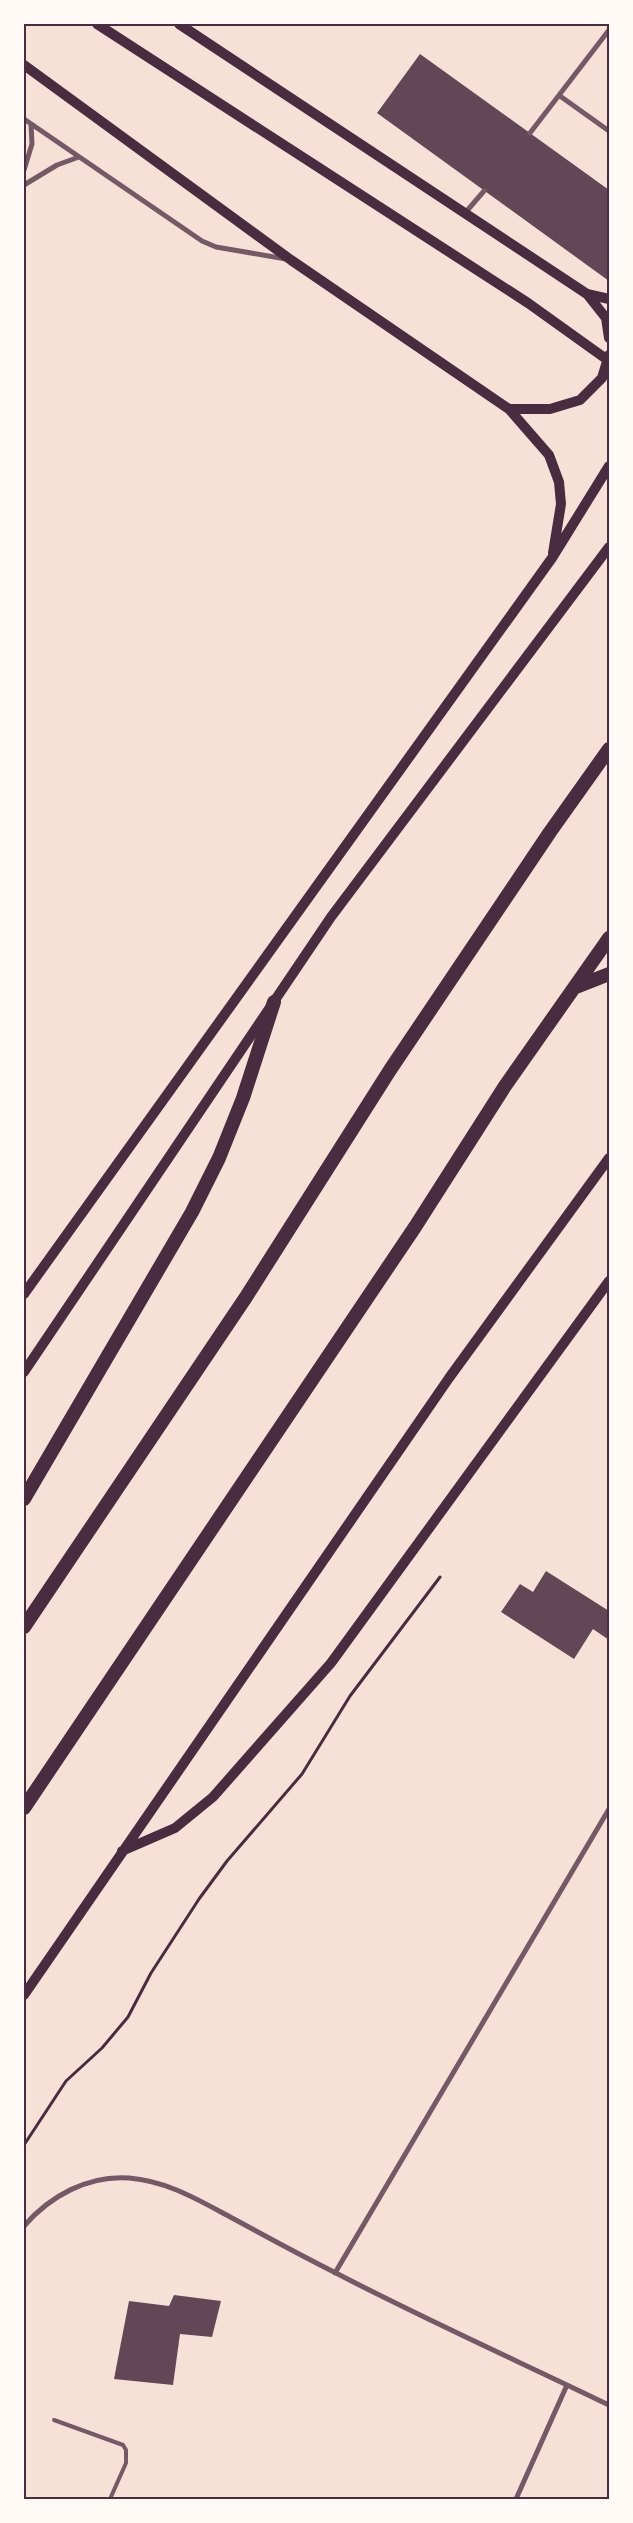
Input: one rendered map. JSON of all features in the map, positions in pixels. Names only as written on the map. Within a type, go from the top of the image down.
[{"type":"highway","points":[[24,1627],[246,1297],[401,1054],[550,832],[609,749]]},
{"type":"highway","points":[[24,1808],[415,1227],[505,1086],[609,938]]},
{"type":"highway","points":[[576,987],[609,974]]},
{"type":"highway","points":[[24,1499],[187,1220],[211,1173],[243,1098],[274,1002]]},
{"type":"main road","points":[[97,24],[528,303],[609,361]]},
{"type":"main road","points":[[179,24],[587,294],[606,318],[609,338]]},
{"type":"main road","points":[[24,65],[291,260],[509,409],[549,455],[559,482],[561,504],[552,558]]},
{"type":"main road","points":[[587,294],[609,299]]},
{"type":"main road","points":[[509,409],[550,409],[580,400],[602,378],[609,355]]},
{"type":"main road","points":[[24,1294],[552,558],[609,466]]},
{"type":"main road","points":[[24,1372],[331,918],[609,547]]},
{"type":"main road","points":[[24,1995],[449,1378],[609,1158]]},
{"type":"main road","points":[[121,1852],[175,1828],[213,1797],[318,1678],[609,1281]]},
{"type":"street","points":[[530,133],[609,30]]},
{"type":"street","points":[[560,96],[609,131]]},
{"type":"street","points":[[24,119],[202,241],[216,247],[291,260]]},
{"type":"street","points":[[24,170],[32,144],[31,124]]},
{"type":"street","points":[[24,185],[57,165],[79,158]]},
{"type":"street","points":[[465,213],[484,191]]},
{"type":"street","points":[[335,2273],[609,1809]]},
{"type":"street","points":[[24,2226],[38,2210],[65,2191],[96,2180],[128,2178],[160,2182],[335,2273],[609,2405]]},
{"type":"street","points":[[516,2499],[567,2385]]},
{"type":"lane","points":[[54,2420],[122,2445],[126,2450],[126,2463],[110,2499]]},
{"type":"path","points":[[24,2145],[66,2081],[102,2048],[128,2017],[151,1973],[199,1899],[228,1861],[302,1774],[350,1696],[440,1577]]},
{"type":"building","points":[[420,54],[609,190],[609,281],[377,113]]},
{"type":"building","points":[[546,1571],[609,1611],[609,1640],[593,1629],[574,1659],[501,1612],[520,1584],[533,1592]]},
{"type":"building","points":[[174,2295],[221,2301],[212,2337],[180,2334],[173,2385],[114,2379],[129,2301],[169,2306]]}]
